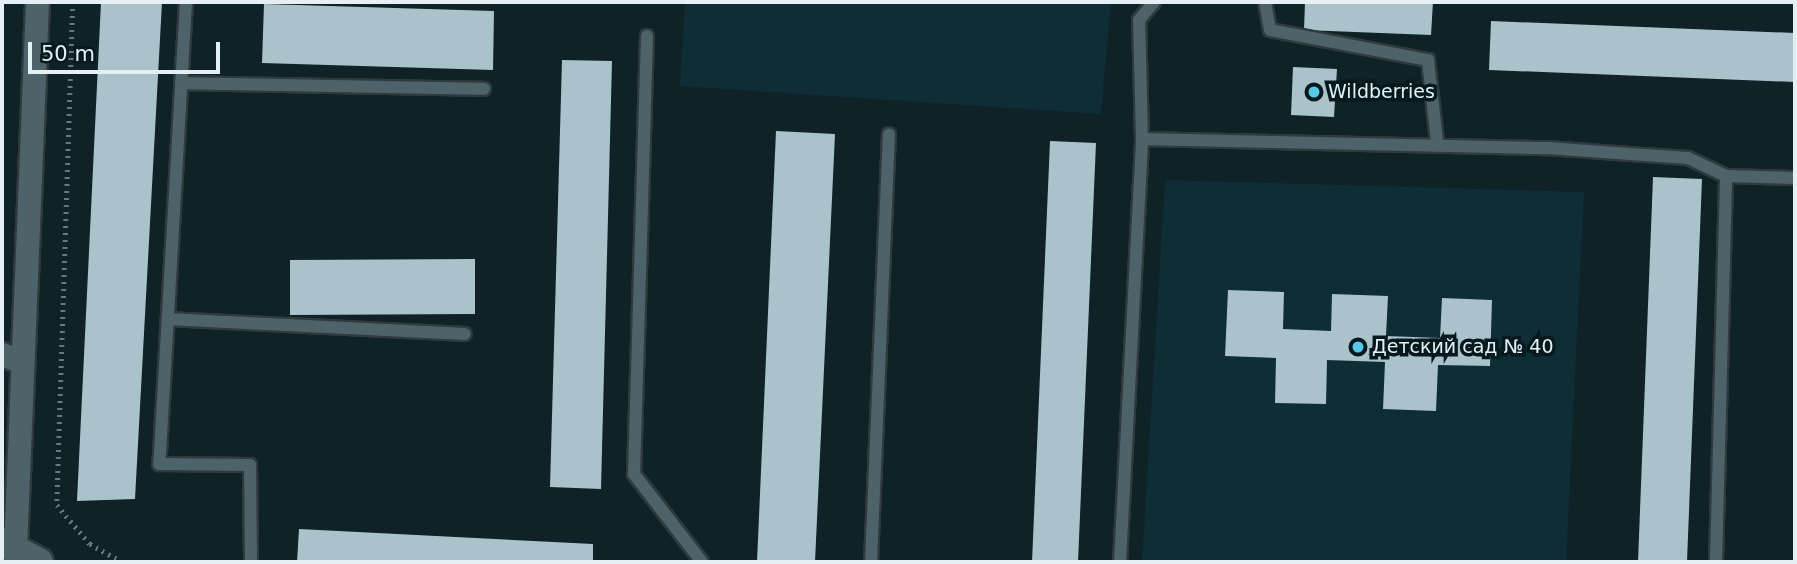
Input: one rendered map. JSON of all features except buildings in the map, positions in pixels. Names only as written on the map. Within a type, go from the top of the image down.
[{"type":"street","points":[[19,551],[12,358],[37,2]]},
{"type":"lane","points":[[186,2],[159,464],[250,465],[251,562]]},
{"type":"lane","points":[[1120,562],[1142,139],[1139,20],[1154,2]]},
{"type":"lane","points":[[1265,2],[1270,30],[1428,60],[1437,141]]},
{"type":"lane","points":[[647,36],[634,474],[702,562]]},
{"type":"lane","points":[[181,83],[484,89]]},
{"type":"lane","points":[[871,562],[889,134]]},
{"type":"lane","points":[[1142,139],[1437,141],[1688,158],[1726,176],[1795,178]]},
{"type":"lane","points":[[1716,562],[1726,176]]},
{"type":"lane","points":[[167,319],[465,334]]},
{"type":"path","points":[[73,2],[57,505],[90,544],[123,562]]},
{"type":"shaded area","points":[[685,2],[1111,2],[1101,114],[680,86]]},
{"type":"shaded area","points":[[1165,180],[1584,192],[1566,562],[1142,562]]},
{"type":"place","name":"Wildberries","points":[[1314,92]]},
{"type":"place","name":"Детский сад № 40","points":[[1358,347]]}]
